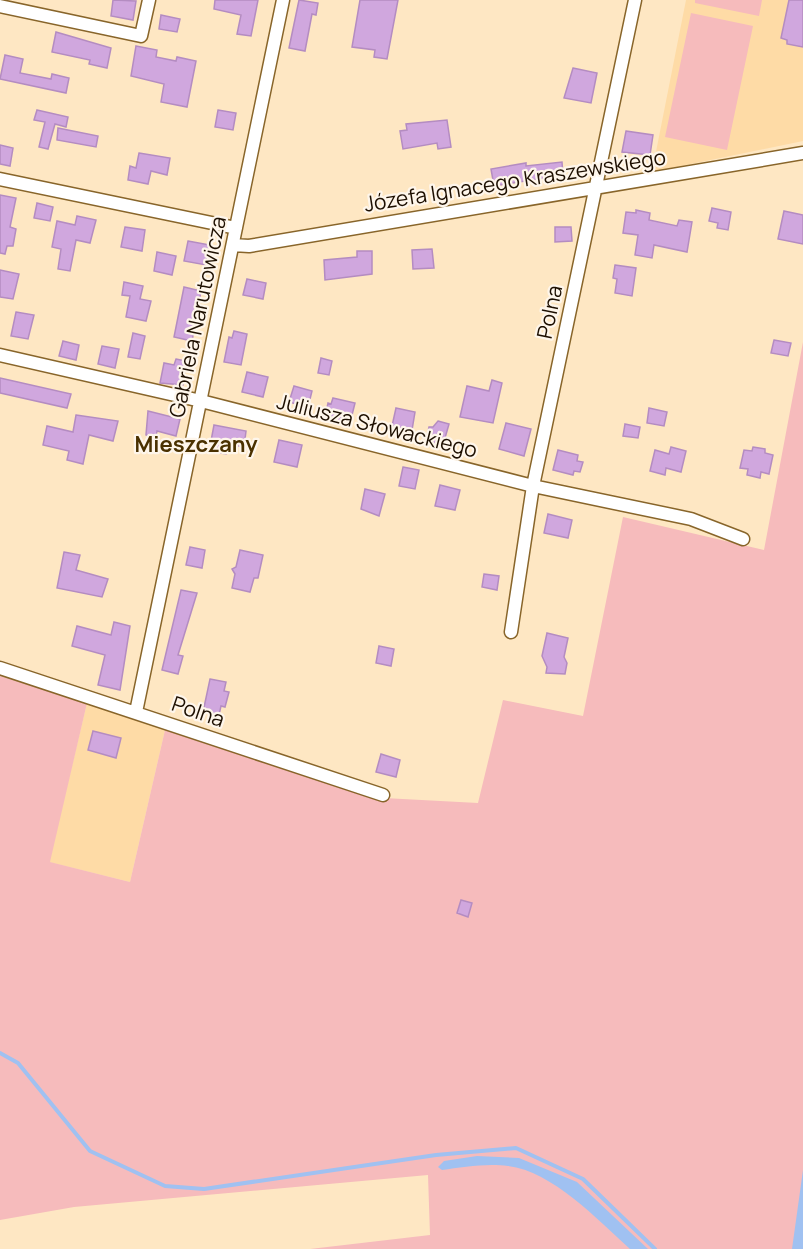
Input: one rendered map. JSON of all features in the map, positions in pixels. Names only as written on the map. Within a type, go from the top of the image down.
[{"type":"street","points":[[0,6],[141,36],[149,0]]},
{"type":"street","name":"Gabriela Narutowicza","points":[[136,712],[283,0]]},
{"type":"street","name":"Polna","points":[[511,632],[533,486],[634,0]]},
{"type":"street","name":"Józefa Ignacego Kraszewskiego","points":[[233,245],[249,246],[803,153]]},
{"type":"street","points":[[0,179],[236,228]]},
{"type":"street","name":"Juliusza Słowackiego","points":[[0,355],[201,401],[533,486],[692,519],[743,539]]},
{"type":"street","name":"Polna","points":[[0,668],[383,795]]},
{"type":"shaded area","points":[[686,0],[803,0],[803,141],[652,172]]},
{"type":"shaded area","points":[[695,0],[762,0],[759,16],[695,3]]},
{"type":"shaded area","points":[[691,13],[753,26],[727,150],[665,137]]},
{"type":"shaded area","points":[[803,342],[803,1249],[310,1249],[430,1235],[428,1175],[74,1207],[0,1220],[0,676],[87,703],[50,862],[130,882],[165,730],[384,798],[478,803],[503,700],[583,716],[623,517],[764,550]]},
{"type":"shaded area","points":[[87,703],[165,730],[130,882],[49,862]]},
{"type":"water","points":[[477,1156],[519,1158],[577,1182],[648,1249],[630,1249],[574,1198],[541,1177],[525,1170],[500,1165],[442,1170],[438,1167],[444,1161]]},
{"type":"water","points":[[803,1170],[803,1249],[792,1249]]},
{"type":"building","points":[[113,0],[136,1],[133,20],[111,16]]},
{"type":"building","points":[[215,0],[258,0],[251,36],[237,34],[241,15],[214,9]]},
{"type":"building","points":[[299,0],[318,3],[316,15],[312,14],[305,51],[289,48]]},
{"type":"building","points":[[360,0],[398,0],[387,59],[374,57],[375,50],[352,47]]},
{"type":"building","points":[[789,0],[803,0],[803,47],[787,44],[787,40],[781,38]]},
{"type":"building","points":[[161,15],[180,19],[177,32],[159,29]]},
{"type":"building","points":[[56,32],[111,48],[107,68],[89,64],[90,60],[52,52]]},
{"type":"building","points":[[136,46],[157,50],[156,57],[176,61],[177,57],[196,61],[187,107],[161,102],[164,84],[131,76]]},
{"type":"building","points":[[5,55],[23,59],[20,73],[51,79],[52,74],[69,78],[66,93],[0,79]]},
{"type":"building","points":[[573,68],[597,73],[591,103],[564,98]]},
{"type":"building","points":[[37,110],[68,117],[66,127],[55,124],[48,149],[39,147],[45,122],[34,120]]},
{"type":"building","points":[[218,110],[236,113],[233,130],[215,127]]},
{"type":"building","points":[[447,120],[451,147],[438,149],[437,143],[403,149],[400,131],[407,130],[406,124]]},
{"type":"building","points":[[58,128],[98,136],[96,147],[57,140]]},
{"type":"building","points":[[626,131],[653,135],[650,155],[622,152]]},
{"type":"building","points":[[0,145],[13,148],[10,166],[0,164]]},
{"type":"building","points":[[139,153],[170,158],[167,175],[151,171],[148,184],[128,180],[130,166],[136,168]]},
{"type":"building","points":[[562,162],[563,175],[494,186],[491,169],[526,163],[526,166]]},
{"type":"building","points":[[0,195],[16,198],[10,227],[16,229],[13,246],[7,246],[5,254],[0,253]]},
{"type":"building","points":[[37,203],[53,207],[50,221],[34,218]]},
{"type":"building","points":[[712,208],[731,212],[728,230],[717,228],[718,223],[709,221]]},
{"type":"building","points":[[636,210],[650,213],[649,220],[677,226],[679,220],[692,222],[687,252],[654,245],[652,258],[635,255],[638,235],[623,233],[626,212],[636,213]]},
{"type":"building","points":[[784,211],[803,215],[803,244],[778,239]]},
{"type":"building","points":[[77,216],[96,220],[90,243],[76,240],[70,271],[58,269],[61,249],[52,247],[57,221],[75,225]]},
{"type":"building","points":[[125,227],[145,230],[142,251],[121,247]]},
{"type":"building","points":[[555,227],[571,227],[572,241],[555,242]]},
{"type":"building","points":[[188,241],[210,245],[206,265],[184,261]]},
{"type":"building","points":[[432,249],[434,268],[413,269],[412,250]]},
{"type":"building","points":[[357,251],[372,251],[372,274],[325,280],[324,260],[357,257]]},
{"type":"building","points":[[157,252],[176,256],[172,275],[154,271]]},
{"type":"building","points":[[615,265],[636,268],[632,296],[615,293],[617,279],[613,278]]},
{"type":"building","points":[[0,270],[19,274],[13,299],[0,297]]},
{"type":"building","points":[[247,279],[266,283],[263,299],[243,295]]},
{"type":"building","points":[[124,282],[143,286],[140,299],[151,301],[146,321],[126,317],[130,296],[122,295]]},
{"type":"building","points":[[184,287],[201,291],[192,341],[174,337]]},
{"type":"building","points":[[16,312],[34,315],[28,339],[11,336]]},
{"type":"building","points":[[234,331],[247,334],[241,365],[224,362],[229,337],[232,338]]},
{"type":"building","points":[[133,333],[145,336],[140,359],[128,357]]},
{"type":"building","points":[[774,340],[791,343],[788,356],[771,353]]},
{"type":"building","points":[[63,341],[79,345],[76,360],[59,356]]},
{"type":"building","points":[[102,346],[119,349],[115,368],[98,364]]},
{"type":"building","points":[[321,358],[332,361],[329,375],[318,373]]},
{"type":"building","points":[[176,359],[186,361],[183,385],[160,383],[164,363],[174,365]]},
{"type":"building","points":[[247,372],[268,377],[263,397],[242,392]]},
{"type":"building","points":[[0,378],[71,394],[67,408],[0,393]]},
{"type":"building","points":[[492,380],[502,383],[493,423],[460,417],[467,386],[489,391]]},
{"type":"building","points":[[294,386],[312,391],[308,407],[289,402]]},
{"type":"building","points":[[333,398],[355,403],[351,419],[342,417],[340,422],[325,417],[328,403],[331,404]]},
{"type":"building","points":[[396,408],[415,412],[412,430],[392,426]]},
{"type":"building","points":[[649,408],[667,412],[664,426],[647,423]]},
{"type":"building","points":[[148,411],[180,419],[176,436],[157,431],[156,437],[146,435]]},
{"type":"building","points":[[76,415],[118,421],[113,441],[89,435],[83,464],[67,460],[69,451],[43,445],[47,426],[73,432]]},
{"type":"building","points":[[438,421],[449,424],[443,445],[426,441],[429,427],[433,427]]},
{"type":"building","points":[[506,423],[531,429],[524,456],[499,449]]},
{"type":"building","points":[[625,424],[640,427],[638,438],[623,436]]},
{"type":"building","points":[[214,425],[246,431],[244,447],[228,444],[226,454],[214,452],[216,442],[211,441]]},
{"type":"building","points":[[279,440],[302,445],[297,467],[274,462]]},
{"type":"building","points":[[671,447],[686,451],[681,472],[666,468],[665,475],[650,471],[655,450],[669,454]]},
{"type":"building","points":[[753,447],[765,449],[765,453],[773,455],[769,474],[761,472],[760,478],[747,475],[748,469],[740,468],[744,450],[752,451]]},
{"type":"building","points":[[558,450],[578,455],[577,461],[583,462],[580,472],[574,471],[573,475],[553,470]]},
{"type":"building","points":[[403,467],[419,470],[415,489],[399,486]]},
{"type":"building","points":[[440,485],[460,490],[455,510],[435,506]]},
{"type":"building","points":[[365,489],[385,494],[379,516],[361,509]]},
{"type":"building","points":[[548,514],[572,520],[568,538],[544,533]]},
{"type":"building","points":[[190,547],[205,550],[202,568],[186,565]]},
{"type":"building","points":[[240,550],[263,555],[258,578],[254,578],[250,592],[232,588],[235,574],[232,569],[236,567]]},
{"type":"building","points":[[64,552],[80,555],[76,570],[108,579],[102,597],[57,588]]},
{"type":"building","points":[[484,574],[499,576],[497,590],[482,587]]},
{"type":"building","points":[[181,590],[197,593],[178,655],[183,656],[178,674],[162,670]]},
{"type":"building","points":[[114,622],[130,626],[120,690],[98,685],[105,655],[72,646],[77,626],[111,635]]},
{"type":"building","points":[[547,633],[568,638],[564,657],[567,663],[565,674],[546,673],[547,667],[542,656]]},
{"type":"building","points":[[379,646],[394,649],[391,666],[376,663]]},
{"type":"building","points":[[210,679],[226,682],[224,691],[229,692],[225,707],[221,706],[219,715],[203,712]]},
{"type":"building","points":[[93,731],[121,738],[116,758],[88,750]]},
{"type":"building","points":[[381,754],[400,760],[396,777],[376,772]]},
{"type":"building","points":[[461,900],[472,903],[468,917],[457,913]]},
{"type":"waterway","points":[[0,1053],[18,1063],[90,1151],[165,1186],[204,1189],[436,1155],[516,1148],[583,1179],[655,1249]]},
{"type":"district","name":"Mieszczany","points":[[196,444]]}]
